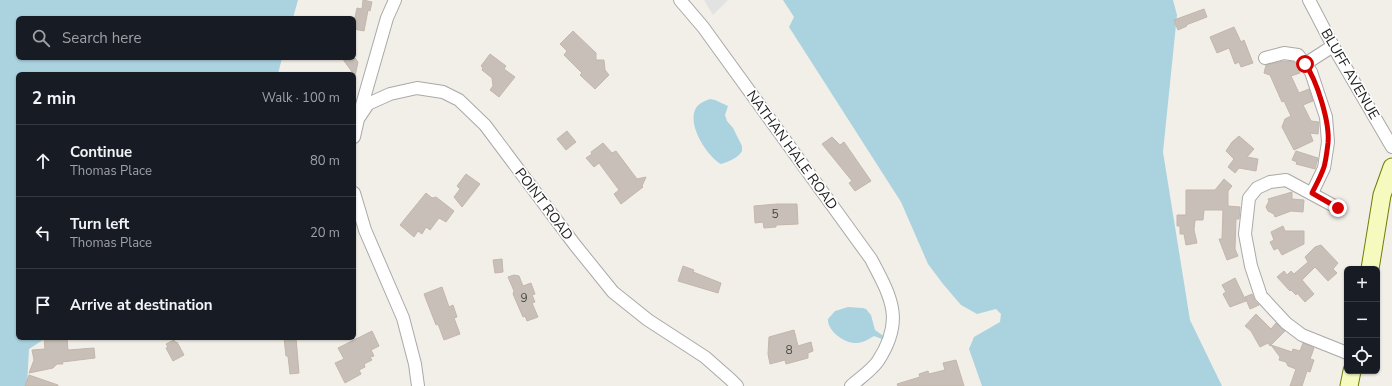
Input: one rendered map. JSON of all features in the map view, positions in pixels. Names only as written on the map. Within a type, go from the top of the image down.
[{"type":"main road","points":[[1370,266],[1382,195],[1392,167]]},
{"type":"main road","points":[[1349,386],[1351,374]]},
{"type":"street","points":[[358,119],[387,18],[395,0]]},
{"type":"street","name":"NATHAN HALE ROAD","points":[[680,0],[703,27],[871,259],[888,290],[893,307],[892,334],[878,362],[851,386]]},
{"type":"street","name":"BLUFF AVENUE","points":[[1309,0],[1333,46],[1392,147]]},
{"type":"street","points":[[1305,64],[1333,46]]},
{"type":"street","points":[[1265,58],[1284,53],[1298,55],[1312,72],[1326,117],[1328,142],[1324,168],[1312,193]]},
{"type":"street","name":"POINT ROAD","points":[[356,128],[358,119],[368,104],[390,94],[417,88],[443,92],[459,100],[485,125],[612,292],[648,320],[705,357],[737,386]]},
{"type":"street","points":[[1338,208],[1286,180],[1270,182],[1257,188],[1249,198],[1245,234],[1251,266],[1262,296],[1286,324],[1302,335],[1344,352]]},
{"type":"street","points":[[356,201],[365,230],[403,318],[415,364],[418,386]]},
{"type":"shaded area","points":[[704,0],[728,0],[713,15]]},
{"type":"water","points":[[0,0],[298,0],[294,16],[16,16],[16,60],[282,60],[278,72],[16,72],[16,340],[43,340],[29,349],[27,386],[0,386]]},
{"type":"water","points":[[783,0],[1173,0],[1177,15],[1163,152],[1190,320],[1222,386],[982,386],[969,349],[974,337],[1000,322],[1001,314],[996,309],[977,314],[961,305],[928,264],[901,202],[789,27],[794,17]]},
{"type":"water","points":[[710,99],[728,106],[725,115],[727,121],[733,128],[742,146],[742,151],[739,155],[730,161],[721,164],[705,148],[696,132],[694,124],[696,108]]},
{"type":"water","points":[[848,307],[866,309],[871,315],[875,330],[885,337],[882,339],[874,336],[864,342],[852,343],[838,336],[830,328],[828,319],[835,311]]},
{"type":"building","points":[[363,0],[372,2],[370,11],[368,10],[364,31],[356,29],[355,16],[357,8],[362,9]]},
{"type":"building","points":[[1204,9],[1207,17],[1186,25],[1187,26],[1178,30],[1174,20]]},
{"type":"building","points":[[1234,27],[1241,42],[1244,40],[1253,63],[1241,67],[1239,62],[1235,64],[1229,48],[1217,53],[1210,37]]},
{"type":"building","points":[[573,31],[596,53],[596,60],[604,60],[605,70],[609,75],[595,89],[580,75],[582,73],[564,55],[567,51],[560,44]]},
{"type":"building","points":[[490,54],[506,66],[504,69],[515,77],[499,97],[490,90],[493,86],[492,78],[482,70],[483,68],[481,66]]},
{"type":"building","points":[[356,59],[358,62],[356,72],[352,72],[343,60]]},
{"type":"building","points":[[1284,61],[1294,62],[1298,68],[1300,73],[1291,76],[1299,93],[1309,89],[1313,101],[1303,105],[1311,121],[1319,122],[1318,134],[1310,133],[1313,141],[1294,150],[1282,127],[1285,119],[1291,116],[1284,101],[1282,102],[1270,75],[1264,73],[1266,65]]},
{"type":"building","points":[[567,131],[576,142],[566,150],[557,139]]},
{"type":"building","points":[[1239,136],[1254,149],[1247,157],[1258,159],[1256,171],[1239,168],[1235,173],[1228,167],[1234,159],[1226,151],[1232,142]]},
{"type":"building","points":[[832,137],[840,145],[844,142],[871,181],[855,191],[849,183],[852,181],[822,144]]},
{"type":"building","points":[[603,143],[612,153],[616,151],[637,179],[646,177],[642,186],[643,187],[621,204],[614,194],[619,190],[599,163],[594,167],[586,158]]},
{"type":"building","points":[[1296,151],[1318,158],[1315,169],[1296,164],[1297,162],[1292,160]]},
{"type":"building","points":[[466,174],[480,184],[462,207],[454,197],[460,189],[457,186]]},
{"type":"building","points":[[1224,179],[1232,186],[1228,191],[1228,206],[1240,207],[1239,219],[1236,219],[1235,249],[1238,256],[1227,260],[1219,239],[1222,239],[1223,210],[1204,210],[1203,220],[1195,220],[1194,230],[1197,243],[1186,245],[1184,234],[1180,234],[1180,226],[1177,226],[1177,215],[1186,215],[1186,190],[1215,190]]},
{"type":"building","points":[[1292,192],[1292,199],[1304,200],[1303,212],[1291,211],[1275,217],[1274,214],[1268,211],[1266,207],[1269,201],[1268,199]]},
{"type":"building","points":[[426,193],[432,198],[436,197],[454,211],[446,222],[439,218],[430,230],[426,227],[422,234],[418,231],[414,237],[400,225]]},
{"type":"building","points":[[797,204],[798,224],[776,225],[776,227],[764,228],[763,222],[755,223],[754,206]]},
{"type":"building","points":[[1283,226],[1285,231],[1304,231],[1304,244],[1282,255],[1278,248],[1274,250],[1270,242],[1274,240],[1271,232]]},
{"type":"building","points":[[1321,245],[1338,263],[1333,269],[1337,273],[1328,281],[1315,267],[1302,280],[1314,294],[1305,302],[1297,293],[1296,295],[1291,290],[1290,291],[1277,277],[1284,271],[1287,275],[1291,271],[1294,274],[1308,262],[1305,257],[1315,247]]},
{"type":"building","points":[[502,259],[503,272],[495,273],[493,260]]},
{"type":"building","points":[[683,266],[694,270],[693,272],[721,283],[718,293],[678,281]]},
{"type":"building","points":[[514,275],[519,276],[523,286],[531,283],[535,294],[532,295],[535,302],[532,303],[538,317],[527,321],[525,316],[523,317],[513,294],[514,291],[508,277]]},
{"type":"building","points":[[1235,278],[1246,301],[1230,307],[1223,294],[1226,292],[1222,285]]},
{"type":"building","points":[[442,287],[449,307],[453,305],[457,317],[454,318],[460,334],[444,340],[438,324],[436,325],[424,294]]},
{"type":"building","points":[[1252,294],[1255,301],[1259,305],[1250,309],[1245,297]]},
{"type":"building","points":[[1256,314],[1271,329],[1276,323],[1285,331],[1270,346],[1268,343],[1260,347],[1251,331],[1245,326]]},
{"type":"building","points":[[794,330],[798,346],[811,342],[813,351],[808,353],[808,358],[786,364],[785,360],[770,364],[768,354],[769,337]]},
{"type":"building","points":[[372,331],[379,346],[371,350],[374,356],[370,357],[372,360],[364,364],[365,367],[359,370],[361,374],[345,383],[335,363],[344,359],[338,348]]},
{"type":"building","points":[[44,340],[67,340],[68,350],[94,348],[95,358],[62,362],[63,364],[57,364],[53,368],[29,373],[34,360],[32,350],[45,349]]},
{"type":"building","points":[[174,340],[176,343],[177,342],[184,355],[173,361],[166,348],[168,347],[166,344]]},
{"type":"building","points":[[284,340],[296,340],[299,373],[290,374],[288,356],[286,356]]},
{"type":"building","points":[[1303,343],[1314,348],[1310,359],[1314,360],[1310,372],[1307,371],[1302,386],[1290,386],[1296,369],[1288,366],[1286,362],[1279,360],[1280,357],[1271,345],[1292,352],[1293,349],[1300,351]]},
{"type":"building","points":[[956,360],[964,386],[898,386],[897,384],[920,377],[919,374],[928,371],[929,374],[945,370],[943,363]]},
{"type":"building","points":[[29,375],[58,385],[58,386],[25,386]]},
{"type":"route","points":[[1305,64],[1312,72],[1326,117],[1328,142],[1324,168],[1312,193],[1338,208]]}]
